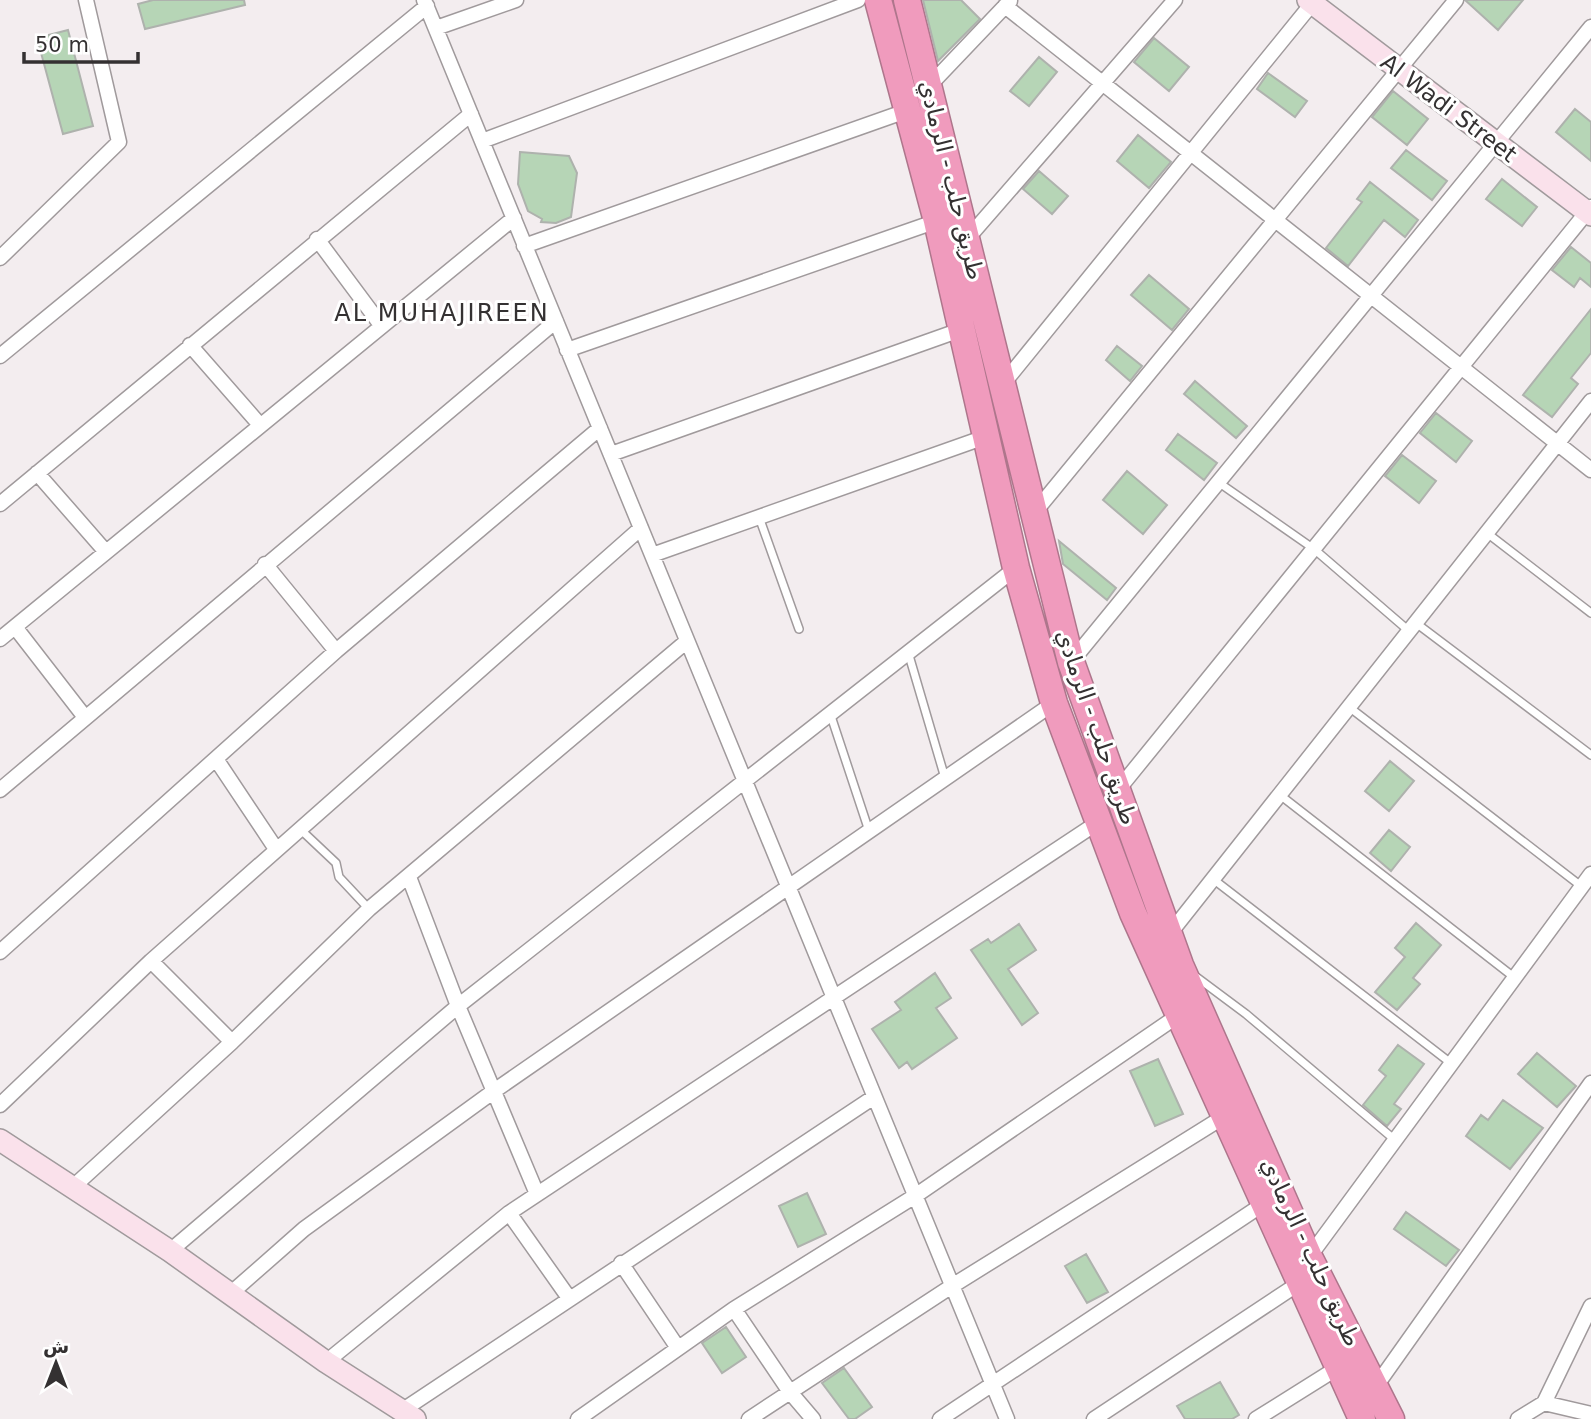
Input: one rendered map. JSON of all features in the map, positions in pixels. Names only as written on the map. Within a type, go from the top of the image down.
[{"type":"highway","name":"طريق حلب - الرمادي","points":[[878,0],[937,221],[1017,568],[1054,703],[1133,913],[1362,1419]]},
{"type":"highway","name":"طريق حلب - الرمادي","points":[[907,0],[1071,662],[1181,965],[1309,1257],[1391,1419]]},
{"type":"street","points":[[0,258],[119,142],[86,0]]},
{"type":"street","points":[[436,28],[516,0]]},
{"type":"street","points":[[482,141],[858,0]]},
{"type":"street","points":[[967,239],[1175,0]]},
{"type":"street","points":[[1033,514],[1456,0]]},
{"type":"street","points":[[1001,386],[1312,1]]},
{"type":"street","name":"Al Wadi Street","points":[[1312,1],[1496,144],[1590,211]]},
{"type":"street","points":[[0,356],[425,3],[1007,1419]]},
{"type":"street","points":[[929,86],[1008,3],[1103,83],[1591,470]]},
{"type":"street","points":[[1071,662],[1591,27]]},
{"type":"street","points":[[524,246],[909,110]]},
{"type":"street","points":[[0,503],[471,114]]},
{"type":"street","points":[[1117,791],[1590,211]]},
{"type":"street","points":[[0,639],[514,218]]},
{"type":"street","points":[[567,350],[937,221]]},
{"type":"street","points":[[317,239],[381,325]]},
{"type":"street","points":[[0,790],[84,716],[556,321]]},
{"type":"street","points":[[611,454],[963,328]]},
{"type":"street","points":[[190,345],[260,425]]},
{"type":"street","points":[[1171,932],[1591,401]]},
{"type":"street","points":[[0,952],[336,651],[600,428]]},
{"type":"street","points":[[652,555],[988,436]]},
{"type":"street","points":[[37,473],[106,552]]},
{"type":"street","points":[[0,1105],[151,961],[641,528]]},
{"type":"street","points":[[265,565],[336,651]]},
{"type":"street","points":[[170,1251],[458,1006],[829,712],[1017,568]]},
{"type":"street","points":[[15,626],[84,716]]},
{"type":"street","points":[[73,1187],[232,1042],[369,909],[687,641]]},
{"type":"street","points":[[229,1295],[304,1228],[494,1091],[1054,703]]},
{"type":"street","points":[[216,759],[276,849]]},
{"type":"street","points":[[326,1362],[509,1213],[1100,821]]},
{"type":"street","points":[[1309,1257],[1591,874]]},
{"type":"street","points":[[409,877],[458,1006],[537,1194]]},
{"type":"street","points":[[151,961],[232,1042]]},
{"type":"street","points":[[578,1419],[733,1309],[915,1196],[1179,1015]]},
{"type":"street","points":[[1376,1386],[1591,1083]]},
{"type":"street","points":[[0,1140],[170,1251],[326,1362],[409,1415],[569,1298],[874,1097]]},
{"type":"street","points":[[749,1419],[952,1286],[1225,1116]]},
{"type":"street","points":[[940,1419],[1265,1203]]},
{"type":"street","points":[[509,1213],[569,1298]]},
{"type":"street","points":[[621,1263],[678,1349]]},
{"type":"street","points":[[1094,1419],[1301,1282]]},
{"type":"street","points":[[1518,1419],[1544,1403],[1591,1306]]},
{"type":"street","points":[[733,1309],[790,1392],[813,1419]]},
{"type":"street","points":[[1256,1419],[1339,1367]]},
{"type":"street","points":[[1544,1403],[1591,1414]]},
{"type":"lane","points":[[1218,482],[1314,549],[1413,627],[1591,755]]},
{"type":"lane","points":[[759,517],[799,629]]},
{"type":"lane","points":[[1487,533],[1591,613]]},
{"type":"lane","points":[[908,652],[945,778]]},
{"type":"lane","points":[[1349,707],[1582,887]]},
{"type":"lane","points":[[829,712],[869,831]]},
{"type":"lane","points":[[1280,795],[1515,978]]},
{"type":"lane","points":[[301,830],[336,863],[339,877],[369,909]]},
{"type":"lane","points":[[1213,879],[1452,1064]]},
{"type":"lane","points":[[1181,965],[1246,1014],[1395,1140]]},
{"type":"building","points":[[153,0],[244,0],[245,5],[145,29],[138,4]]},
{"type":"building","points":[[923,0],[961,0],[980,19],[938,61]]},
{"type":"building","points":[[1465,0],[1523,0],[1498,30]]},
{"type":"building","points":[[68,30],[93,126],[63,134],[37,38]]},
{"type":"building","points":[[1154,38],[1189,67],[1169,91],[1134,62]]},
{"type":"building","points":[[1039,57],[1057,72],[1029,106],[1010,91]]},
{"type":"building","points":[[1268,73],[1307,101],[1295,117],[1257,89]]},
{"type":"building","points":[[1393,91],[1428,119],[1407,145],[1372,117]]},
{"type":"building","points":[[1575,109],[1591,122],[1591,161],[1556,132]]},
{"type":"building","points":[[1138,135],[1171,162],[1149,188],[1117,161]]},
{"type":"building","points":[[1406,150],[1447,181],[1432,200],[1391,168]]},
{"type":"building","points":[[520,152],[569,156],[577,173],[571,217],[556,223],[541,222],[542,219],[528,211],[518,184]]},
{"type":"building","points":[[1039,171],[1068,196],[1052,214],[1023,189]]},
{"type":"building","points":[[1502,179],[1537,207],[1522,226],[1486,199]]},
{"type":"building","points":[[1370,182],[1418,220],[1405,237],[1384,220],[1348,266],[1326,248],[1362,202],[1357,199]]},
{"type":"building","points":[[1571,247],[1591,263],[1591,287],[1580,278],[1574,287],[1552,270]]},
{"type":"building","points":[[1149,275],[1189,309],[1172,330],[1131,295]]},
{"type":"building","points":[[1591,309],[1591,353],[1571,378],[1578,384],[1552,417],[1523,395]]},
{"type":"building","points":[[1117,346],[1142,366],[1130,381],[1106,360]]},
{"type":"building","points":[[1195,381],[1247,426],[1236,438],[1184,394]]},
{"type":"building","points":[[1436,413],[1472,441],[1456,462],[1420,433]]},
{"type":"building","points":[[1178,434],[1217,463],[1204,480],[1166,450]]},
{"type":"building","points":[[1402,455],[1436,481],[1419,503],[1385,476]]},
{"type":"building","points":[[1127,471],[1167,505],[1143,534],[1103,500]]},
{"type":"building","points":[[1059,541],[1116,588],[1107,600],[1063,564]]},
{"type":"building","points":[[1390,761],[1414,781],[1389,811],[1365,791]]},
{"type":"building","points":[[1389,830],[1410,847],[1391,871],[1370,853]]},
{"type":"building","points":[[1416,923],[1441,945],[1413,978],[1420,984],[1397,1010],[1375,992],[1405,957],[1395,948]]},
{"type":"building","points":[[1019,924],[1036,950],[1008,969],[1038,1013],[1022,1025],[971,950],[988,939],[991,943]]},
{"type":"building","points":[[935,973],[951,998],[936,1008],[957,1038],[912,1069],[907,1062],[899,1068],[872,1029],[901,1010],[895,1002]]},
{"type":"building","points":[[1398,1045],[1424,1064],[1394,1104],[1401,1109],[1387,1126],[1363,1105],[1386,1076],[1379,1070]]},
{"type":"building","points":[[1537,1053],[1576,1086],[1557,1107],[1518,1074]]},
{"type":"building","points":[[1158,1059],[1183,1114],[1155,1126],[1130,1071]]},
{"type":"building","points":[[1503,1100],[1543,1128],[1510,1169],[1466,1136],[1481,1115],[1488,1120]]},
{"type":"building","points":[[807,1193],[826,1234],[798,1247],[779,1206]]},
{"type":"building","points":[[1406,1212],[1459,1250],[1446,1266],[1394,1229]]},
{"type":"building","points":[[1086,1254],[1108,1292],[1087,1303],[1065,1266]]},
{"type":"building","points":[[726,1327],[746,1357],[722,1373],[702,1343]]},
{"type":"building","points":[[844,1368],[872,1407],[855,1419],[849,1419],[822,1383]]},
{"type":"building","points":[[1220,1382],[1239,1415],[1232,1419],[1185,1419],[1177,1406]]},
{"type":"district","name":"AL MUHAJIREEN","points":[[442,313]]}]
